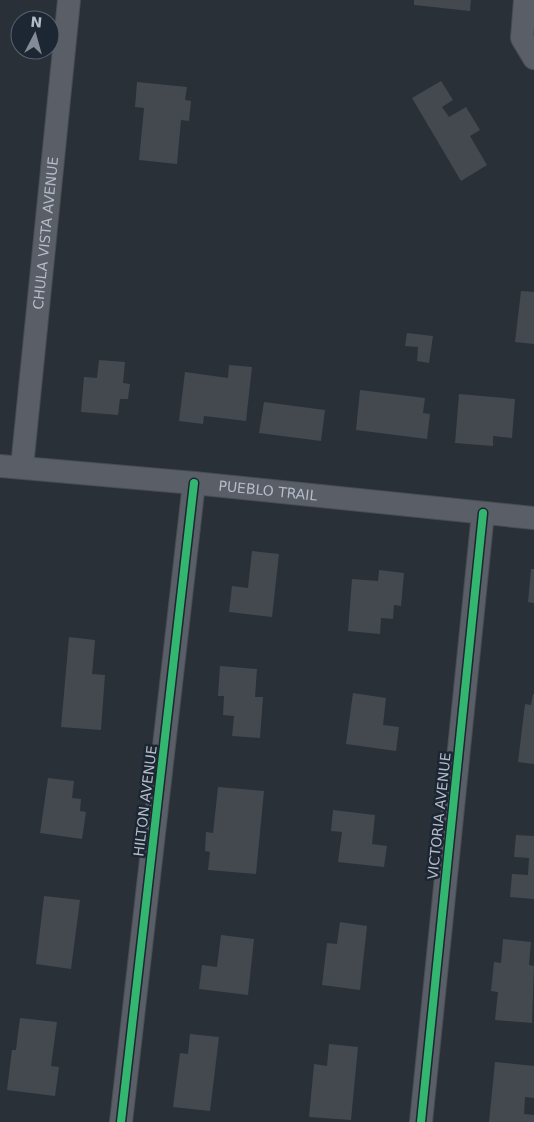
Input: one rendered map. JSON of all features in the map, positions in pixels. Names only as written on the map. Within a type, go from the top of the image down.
[{"type":"street","name":"CHULA VISTA AVENUE","points":[[11,466],[69,0]]},
{"type":"street","points":[[525,0],[522,38],[534,58]]},
{"type":"street","name":"PUEBLO TRAIL","points":[[11,466],[534,518]]},
{"type":"street","name":"HILTON AVENUE","points":[[121,1122],[194,483]]},
{"type":"street","name":"VICTORIA AVENUE","points":[[421,1122],[483,513]]},
{"type":"building","points":[[414,0],[471,0],[470,11],[414,5]]},
{"type":"building","points":[[441,81],[453,100],[442,107],[449,117],[466,107],[480,130],[470,136],[487,165],[461,181],[412,98]]},
{"type":"building","points":[[137,82],[187,87],[185,100],[191,101],[189,121],[181,120],[177,164],[139,160],[144,108],[135,107]]},
{"type":"building","points":[[521,291],[534,292],[534,344],[515,342]]},
{"type":"building","points":[[407,333],[433,336],[429,363],[417,361],[418,347],[405,346]]},
{"type":"building","points":[[99,360],[125,362],[123,383],[130,384],[128,399],[120,399],[118,415],[81,412],[84,377],[97,378]]},
{"type":"building","points":[[229,365],[252,367],[246,421],[204,416],[203,424],[179,421],[185,372],[228,378]]},
{"type":"building","points":[[360,390],[425,398],[423,413],[430,414],[427,439],[356,430]]},
{"type":"building","points":[[459,394],[515,399],[512,438],[493,436],[493,446],[455,443]]},
{"type":"building","points":[[264,402],[325,410],[321,441],[259,433]]},
{"type":"building","points":[[252,551],[279,554],[272,617],[229,612],[232,586],[248,588]]},
{"type":"building","points":[[531,569],[534,569],[534,603],[528,602]]},
{"type":"building","points":[[379,570],[404,573],[401,606],[394,605],[393,619],[381,618],[380,634],[348,631],[352,579],[378,581]]},
{"type":"building","points":[[69,637],[95,640],[92,674],[105,675],[101,730],[61,727]]},
{"type":"building","points":[[220,666],[257,669],[255,697],[263,697],[260,738],[232,736],[234,716],[223,715],[224,696],[218,696]]},
{"type":"building","points":[[353,693],[386,698],[383,725],[399,727],[396,751],[346,744]]},
{"type":"building","points":[[533,694],[534,764],[518,762],[525,704],[531,705]]},
{"type":"building","points":[[48,778],[74,781],[72,798],[81,799],[80,811],[86,812],[82,839],[40,833]]},
{"type":"building","points":[[218,787],[264,791],[256,874],[208,870],[210,852],[205,851],[206,832],[213,833]]},
{"type":"building","points":[[333,810],[375,815],[372,844],[387,846],[384,867],[338,862],[342,832],[331,831]]},
{"type":"building","points":[[516,835],[534,836],[534,899],[510,897],[512,874],[528,875],[529,858],[514,857]]},
{"type":"building","points":[[44,896],[80,900],[71,969],[36,964]]},
{"type":"building","points":[[340,922],[367,926],[360,990],[322,985],[327,943],[337,944]]},
{"type":"building","points":[[221,935],[254,939],[248,995],[199,989],[202,965],[217,967]]},
{"type":"building","points":[[503,939],[531,942],[529,965],[534,966],[532,1023],[495,1020],[498,992],[491,991],[494,962],[501,963]]},
{"type":"building","points":[[20,1018],[57,1022],[51,1066],[59,1067],[55,1096],[7,1090],[12,1050],[16,1050]]},
{"type":"building","points":[[190,1034],[219,1037],[210,1111],[173,1107],[180,1053],[188,1054]]},
{"type":"building","points":[[329,1044],[358,1047],[351,1120],[309,1117],[314,1064],[327,1066]]},
{"type":"building","points":[[495,1062],[534,1066],[534,1098],[525,1097],[524,1114],[534,1115],[534,1122],[489,1122]]},
{"type":"cycle path","points":[[121,1122],[194,483]]},
{"type":"cycle path","points":[[421,1122],[483,513]]}]
